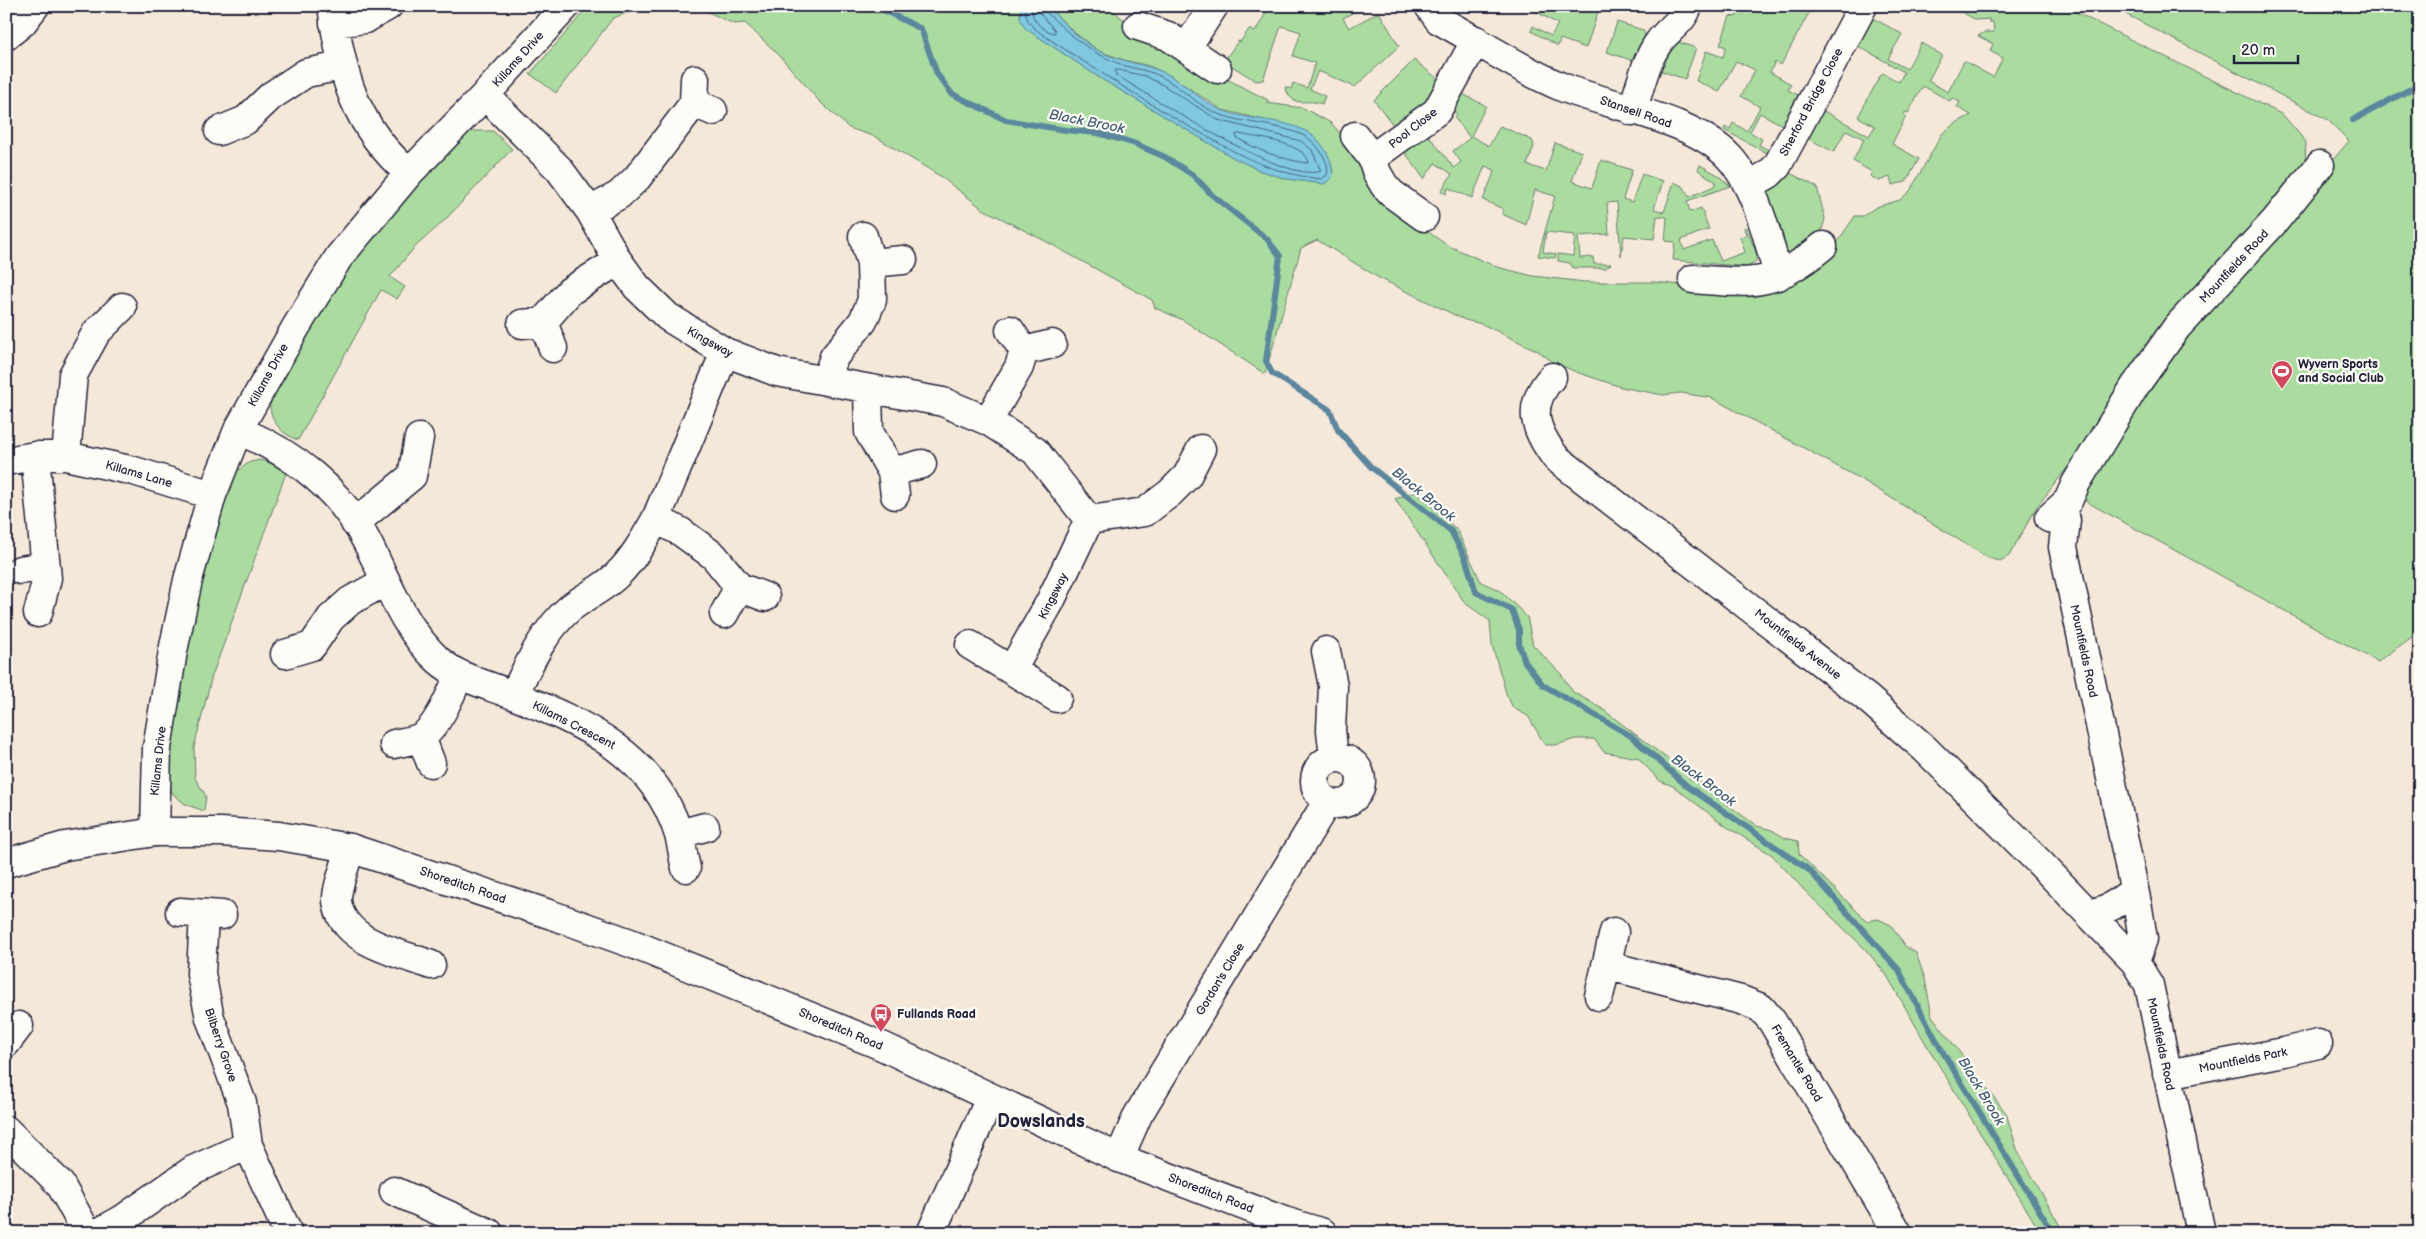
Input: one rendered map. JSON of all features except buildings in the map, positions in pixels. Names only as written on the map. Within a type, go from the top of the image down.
[{"type":"street","points":[[6,36],[22,23],[35,6]]},
{"type":"street","points":[[388,6],[365,19],[333,15],[342,66],[354,101],[369,126],[400,165],[409,173]]},
{"type":"street","name":"Killams Drive","points":[[155,832],[157,748],[188,580],[212,495],[238,430],[296,326],[334,265],[409,173],[485,95],[566,6]]},
{"type":"street","points":[[1186,47],[1214,6]]},
{"type":"street","name":"Stansell Road","points":[[1429,6],[1439,20],[1533,73],[1562,87],[1686,129],[1717,146],[1730,158],[1748,186],[1772,252],[1778,276]]},
{"type":"street","points":[[1632,111],[1650,57],[1659,41],[1684,15],[1688,6]]},
{"type":"street","name":"Sherford Bridge Close","points":[[1748,186],[1769,174],[1777,166],[1863,6]]},
{"type":"street","points":[[1138,26],[1168,36],[1218,69]]},
{"type":"street","name":"Pool Close","points":[[1372,158],[1437,111],[1476,40]]},
{"type":"street","points":[[219,131],[246,120],[271,96],[306,73],[342,66]]},
{"type":"street","name":"Kingsway","points":[[485,95],[559,170],[590,211],[618,261],[637,287],[668,316],[725,352],[777,372],[943,402],[988,421],[1035,452],[1089,520],[1050,602],[1012,670]]},
{"type":"street","points":[[590,211],[619,195],[637,178],[701,98]]},
{"type":"street","points":[[1354,136],[1372,158],[1384,185],[1391,193],[1424,217]]},
{"type":"street","name":"Mountfields Road","points":[[2201,1233],[2148,985],[2135,962],[2143,939],[2063,547],[2066,520],[2049,518],[2068,501],[2076,483],[2135,386],[2177,327],[2275,221],[2320,165]]},
{"type":"street","points":[[826,382],[834,357],[863,321],[872,300],[871,263],[863,236]]},
{"type":"street","points":[[1693,279],[1754,282],[1778,276],[1793,269],[1823,246]]},
{"type":"street","points":[[871,263],[902,260]]},
{"type":"street","points":[[553,348],[533,323],[570,291],[618,261]]},
{"type":"street","points":[[66,456],[73,375],[96,334],[122,307]]},
{"type":"street","points":[[988,421],[1019,367],[1017,341],[1052,344]]},
{"type":"street","points":[[514,695],[534,652],[550,630],[570,609],[619,574],[638,550],[656,519],[725,352]]},
{"type":"street","name":"Mountfields Avenue","points":[[1552,377],[1542,388],[1536,407],[1537,424],[1541,439],[1556,458],[1867,698],[1924,748],[2135,962]]},
{"type":"street","points":[[868,389],[869,432],[893,484],[922,464]]},
{"type":"street","name":"Killams Crescent","points":[[238,430],[275,447],[299,462],[343,504],[368,542],[402,614],[438,660],[459,674],[514,695],[573,722],[622,750],[651,778],[692,831],[686,868]]},
{"type":"street","points":[[356,523],[422,480],[419,438]]},
{"type":"street","points":[[1089,520],[1148,522],[1170,493],[1187,476],[1201,449]]},
{"type":"street","points":[[35,456],[42,509],[32,568],[47,578],[38,613]]},
{"type":"street","name":"Killams Lane","points":[[6,461],[35,456],[66,456],[134,471],[212,495]]},
{"type":"street","points":[[656,519],[681,532],[714,556],[739,587],[765,596]]},
{"type":"street","points":[[285,654],[316,653],[331,618],[350,601],[386,581]]},
{"type":"street","points":[[724,614],[739,587]]},
{"type":"street","points":[[970,645],[1057,698]]},
{"type":"street","points":[[1326,651],[1340,685],[1331,730],[1334,758]]},
{"type":"street","points":[[394,744],[421,737],[437,719],[449,699],[459,674]]},
{"type":"street","points":[[421,737],[431,763]]},
{"type":"street","points":[[1334,758],[1351,762],[1358,768],[1362,785],[1359,793],[1345,804],[1327,802],[1320,796],[1315,787],[1318,768],[1334,758]]},
{"type":"street","name":"Gordon's Close","points":[[1119,1158],[1138,1115],[1327,802]]},
{"type":"street","name":"Shoreditch Road","points":[[6,863],[65,846],[155,832],[250,834],[309,840],[350,848],[552,914],[633,944],[882,1046],[1119,1158],[1283,1227],[1323,1233]]},
{"type":"street","points":[[350,848],[337,899],[341,917],[348,927],[358,937],[432,964]]},
{"type":"street","points":[[2088,913],[2099,912],[2114,906],[2134,890]]},
{"type":"street","name":"Bilberry Grove","points":[[202,914],[200,974],[210,1018],[242,1103],[248,1145],[288,1233]]},
{"type":"street","points":[[1599,996],[1614,932]]},
{"type":"street","name":"Fremantle Road","points":[[1606,965],[1741,1000],[1761,1008],[1772,1021],[1898,1233]]},
{"type":"street","name":"Mountfields Park","points":[[2167,1074],[2318,1044]]},
{"type":"street","points":[[931,1233],[990,1098]]},
{"type":"street","points":[[6,1130],[60,1184],[87,1233]]},
{"type":"street","points":[[98,1233],[123,1219],[193,1170],[248,1145]]},
{"type":"street","points":[[394,1191],[489,1233]]},
{"type":"green space","points":[[589,6],[646,6],[613,18],[556,93],[530,74]]},
{"type":"green space","points":[[646,6],[1021,6],[1025,28],[1100,78],[1234,158],[1261,171],[1288,179],[1324,184],[1333,171],[1326,151],[1281,124],[1222,110],[1169,75],[1149,66],[1099,51],[1075,33],[1047,6],[1108,6],[1131,26],[1170,50],[1268,100],[1267,103],[1303,108],[1331,123],[1431,234],[1447,245],[1497,267],[1533,276],[1585,282],[1655,282],[1750,293],[1836,244],[1855,216],[1863,216],[1876,207],[1900,200],[1910,191],[1942,134],[1954,124],[1971,115],[1957,107],[1960,102],[1952,98],[1950,101],[1923,86],[1908,113],[1905,112],[1904,115],[1906,116],[1892,144],[1919,159],[1906,182],[1892,185],[1890,177],[1879,181],[1870,176],[1872,172],[1853,161],[1864,139],[1846,130],[1834,152],[1805,137],[1818,113],[1824,111],[1869,136],[1875,126],[1858,117],[1880,76],[1883,73],[1899,82],[1904,72],[1858,46],[1856,41],[1869,16],[1902,34],[1888,59],[1907,69],[1921,43],[1942,55],[1928,81],[1948,92],[1964,61],[1993,77],[2003,58],[1990,51],[1993,44],[1978,36],[1985,32],[1994,32],[1993,22],[1989,22],[1989,19],[1976,20],[1951,6],[2063,6],[2283,115],[2306,142],[2305,162],[2036,508],[2009,556],[2000,561],[1988,558],[1864,481],[1712,398],[1681,393],[1663,395],[1621,387],[1576,372],[1553,362],[1538,351],[1482,324],[1465,320],[1379,278],[1317,240],[1301,248],[1265,374],[1183,320],[1155,308],[1152,300],[983,209],[940,176],[876,137],[849,128],[819,101],[778,54],[745,23],[734,24],[697,7]]},
{"type":"green space","points":[[1270,6],[1365,6],[1343,18],[1349,28],[1379,12],[1399,46],[1355,87],[1318,71],[1310,89],[1325,96],[1322,104],[1296,101],[1288,94],[1285,87],[1291,89],[1293,83],[1307,88],[1315,63],[1293,56],[1301,32],[1281,26],[1263,80],[1256,81],[1224,61],[1249,29],[1255,32]]},
{"type":"green space","points":[[1521,6],[1541,8],[1542,6],[1600,6],[1586,48],[1560,39],[1558,46],[1531,31],[1533,26],[1551,36],[1558,24],[1528,7],[1526,9]]},
{"type":"green space","points":[[1740,6],[1805,6],[1804,8],[1810,11],[1781,65],[1775,62],[1770,72],[1791,84],[1788,90],[1798,95],[1800,101],[1786,127],[1760,113],[1750,132],[1762,139],[1759,145],[1773,152],[1771,155],[1724,130],[1725,127],[1730,129],[1733,123],[1747,131],[1760,107],[1741,96],[1755,70],[1736,61],[1719,92],[1696,81],[1706,51],[1723,57],[1726,47],[1720,45],[1730,16],[1736,17]]},
{"type":"green space","name":"Wyvern Sports and Social Club","points":[[2118,6],[2420,6],[2420,631],[2378,662],[2076,496],[2164,358],[2349,141],[2328,120],[2116,9]]},
{"type":"green space","points":[[1617,22],[1643,30],[1646,37],[1637,62],[1607,52]]},
{"type":"green space","points":[[1675,41],[1696,48],[1685,79],[1658,70]]},
{"type":"green space","points":[[1414,60],[1442,82],[1433,99],[1396,129],[1374,100]]},
{"type":"green space","points":[[1461,93],[1486,106],[1471,136],[1489,146],[1500,126],[1532,140],[1534,146],[1527,165],[1546,171],[1555,143],[1582,152],[1572,181],[1592,188],[1601,160],[1632,170],[1623,199],[1632,202],[1642,174],[1663,181],[1654,209],[1664,212],[1674,182],[1684,187],[1689,197],[1714,186],[1716,182],[1698,170],[1700,165],[1718,175],[1730,186],[1687,201],[1690,212],[1701,208],[1709,229],[1681,240],[1684,250],[1712,240],[1721,261],[1745,252],[1740,237],[1746,235],[1744,228],[1746,227],[1757,255],[1756,261],[1748,267],[1673,260],[1675,242],[1665,241],[1667,217],[1657,216],[1654,239],[1624,236],[1621,256],[1617,202],[1607,203],[1609,234],[1578,236],[1580,258],[1593,257],[1594,264],[1611,264],[1606,268],[1573,268],[1570,263],[1558,261],[1558,254],[1573,256],[1575,235],[1546,232],[1543,252],[1556,254],[1555,258],[1538,256],[1555,196],[1535,190],[1526,225],[1502,214],[1503,209],[1483,200],[1495,170],[1485,166],[1472,198],[1448,188],[1446,194],[1441,191],[1452,174],[1435,163],[1424,179],[1404,151],[1424,136],[1429,136],[1454,168],[1461,162],[1453,151],[1470,138],[1454,117],[1457,115],[1453,110]]},
{"type":"green space","points":[[471,131],[493,131],[512,149],[445,220],[414,248],[390,277],[405,287],[397,299],[381,290],[298,440],[292,438],[278,427],[272,417],[270,402],[275,385],[344,270],[371,235],[458,138]]},
{"type":"green space","points":[[1786,171],[1817,187],[1825,219],[1821,233],[1787,258],[1779,245],[1783,236],[1770,200],[1762,196],[1763,190]]},
{"type":"green space","points":[[260,460],[274,464],[286,473],[212,676],[194,747],[195,778],[206,796],[204,811],[185,804],[172,793],[166,772],[167,742],[182,684],[185,645],[206,558],[221,512],[236,472],[250,462]]},
{"type":"green space","points":[[1416,492],[1457,530],[1481,582],[1501,591],[1527,617],[1533,645],[1561,674],[1573,692],[1601,708],[1682,770],[1691,780],[1719,787],[1718,798],[1757,826],[1772,830],[1785,838],[1798,841],[1799,854],[1867,921],[1878,919],[1891,925],[1905,946],[1916,953],[1925,979],[1932,1016],[2006,1113],[2017,1149],[2064,1233],[2041,1233],[1929,1049],[1886,974],[1865,949],[1805,891],[1772,855],[1727,827],[1673,786],[1660,781],[1638,758],[1604,752],[1594,739],[1575,739],[1556,745],[1545,745],[1528,716],[1513,708],[1506,693],[1492,645],[1490,621],[1465,603],[1395,499]]},
{"type":"water","points":[[1021,6],[1047,6],[1092,47],[1107,55],[1159,70],[1221,110],[1231,114],[1286,124],[1306,131],[1322,145],[1326,152],[1331,165],[1332,178],[1324,184],[1287,179],[1261,171],[1234,158],[1100,78],[1025,28],[1020,19]]},
{"type":"waterway","name":"Black Brook","points":[[876,6],[921,29],[937,74],[952,94],[1006,120],[1065,130],[1098,133],[1133,143],[1165,157],[1193,175],[1212,195],[1267,239],[1280,256],[1266,361],[1272,373],[1330,410],[1338,430],[1371,467],[1451,531],[1465,557],[1476,592],[1512,610],[1519,630],[1519,644],[1525,662],[1543,685],[1631,736],[1687,786],[1809,870],[1898,969],[1941,1049],[2053,1233]]},
{"type":"waterway","points":[[2353,120],[2420,84]]},
{"type":"place","name":"Wyvern Sports and Social Club","points":[[2282,390]]},
{"type":"place","name":"Fullands Road","points":[[881,1033]]},
{"type":"district","name":"Dowslands","points":[[1041,1121]]}]
